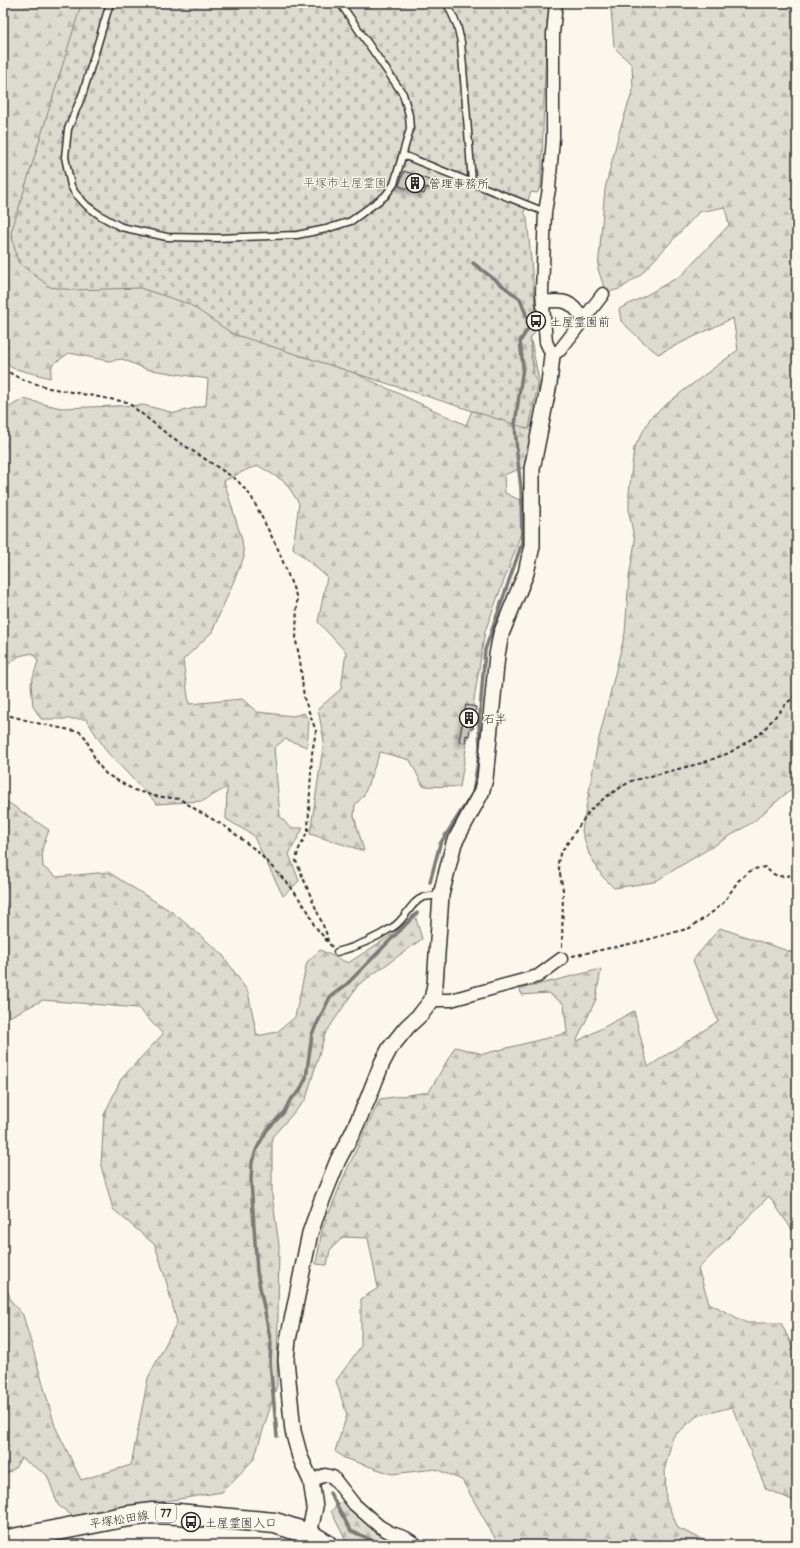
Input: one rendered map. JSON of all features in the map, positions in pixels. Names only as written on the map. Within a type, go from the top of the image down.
[{"type":"main road","name":"平塚松田線","points":[[3,1540],[123,1517],[152,1513],[275,1523],[309,1534],[327,1545]]},
{"type":"street","points":[[309,1534],[315,1508],[311,1481],[300,1457],[293,1431],[286,1360],[288,1340],[310,1233],[338,1160],[358,1121],[382,1063],[390,1048],[432,1000],[435,984],[441,895],[454,843],[480,793],[485,779],[497,655],[501,634],[526,573],[532,546],[532,468],[549,384],[552,355],[546,342],[542,292],[545,212],[554,138],[553,34],[556,3]]},
{"type":"street","points":[[552,355],[560,350],[603,294]]},
{"type":"street","points":[[543,302],[554,300],[565,302],[575,307],[584,320]]},
{"type":"street","points":[[432,1000],[451,1000],[538,976],[561,959]]},
{"type":"street","points":[[311,1481],[325,1475],[333,1477],[354,1504],[379,1526],[389,1532],[406,1538],[417,1545]]},
{"type":"lane","points":[[110,3],[83,93],[68,129],[65,157],[71,186],[86,206],[121,227],[167,237],[218,238],[298,235],[326,229],[351,221],[385,196],[394,184],[410,129],[409,115],[402,94],[340,3]]},
{"type":"lane","points":[[447,3],[457,25],[461,42],[472,182]]},
{"type":"lane","points":[[403,155],[545,212]]},
{"type":"lane","points":[[336,952],[353,948],[394,927],[403,919],[415,903],[423,898],[441,895]]},
{"type":"path","points":[[3,369],[21,379],[49,388],[127,402],[167,434],[237,480],[251,496],[278,549],[297,598],[296,640],[300,660],[304,698],[316,731],[312,754],[308,830],[298,851],[296,861],[328,943]]},
{"type":"path","points":[[797,694],[787,703],[761,733],[730,753],[702,763],[631,781],[599,802],[590,810],[560,854],[558,863],[563,890],[561,959],[639,942],[690,928],[724,902],[738,881],[754,869],[761,866],[765,867],[775,876],[784,877],[797,874]]},
{"type":"path","points":[[3,714],[80,732],[85,737],[97,763],[106,774],[134,790],[154,796],[180,799],[226,827],[257,851],[290,886],[308,911],[314,925],[336,952]]},
{"type":"green space","points":[[3,3],[93,3],[346,369],[466,425],[483,383],[516,263],[539,381],[535,463],[504,475],[505,493],[530,505],[515,551],[485,631],[460,787],[423,786],[410,760],[380,752],[364,795],[355,805],[354,816],[364,851],[310,834],[324,741],[318,709],[341,689],[346,652],[318,622],[327,577],[293,548],[299,503],[285,482],[259,466],[248,469],[224,481],[242,540],[244,557],[212,632],[183,660],[189,704],[242,699],[257,712],[293,716],[304,713],[309,721],[307,747],[285,739],[274,748],[280,816],[290,828],[303,828],[289,854],[299,881],[283,896],[253,835],[226,819],[227,787],[203,801],[157,804],[107,752],[86,719],[41,719],[33,706],[31,684],[38,661],[33,653],[19,656],[3,668],[3,411],[23,399],[61,408],[143,405],[175,413],[206,405],[208,379],[146,369],[122,359],[109,361],[69,353],[52,365],[50,378],[12,368],[3,360]]},
{"type":"green space","name":"平塚市土屋霊園","points":[[83,3],[550,3],[546,45],[541,187],[537,193],[531,192],[524,212],[527,217],[537,325],[530,339],[534,377],[538,384],[529,429],[233,334],[189,304],[140,288],[72,290],[50,287],[18,262],[11,233],[81,5]]},
{"type":"green space","points":[[615,3],[797,3],[797,784],[753,822],[654,882],[614,888],[602,876],[589,854],[582,831],[597,747],[625,633],[629,577],[635,542],[629,513],[629,493],[634,448],[651,417],[738,350],[733,318],[658,354],[621,321],[619,309],[682,275],[729,225],[725,207],[699,212],[640,275],[622,288],[606,293],[598,269],[605,189],[620,129],[633,90],[632,65],[614,47],[611,9]]},
{"type":"green space","points":[[3,799],[49,830],[42,849],[43,867],[57,877],[108,872],[172,912],[222,954],[248,992],[257,1036],[277,1032],[295,1017],[307,962],[320,950],[348,963],[387,938],[415,915],[422,939],[358,985],[325,1034],[306,1099],[272,1137],[272,1195],[279,1245],[277,1385],[254,1459],[222,1492],[148,1504],[77,1519],[58,1505],[47,1475],[21,1458],[15,1468],[3,1476],[3,1278],[11,1301],[23,1315],[55,1426],[81,1480],[131,1465],[148,1378],[177,1322],[155,1245],[113,1209],[101,1166],[104,1115],[121,1079],[163,1034],[138,1008],[43,1000],[3,1020]]},
{"type":"green space","points":[[720,928],[797,954],[797,1237],[769,1196],[698,1269],[709,1303],[747,1323],[781,1323],[797,1356],[797,1502],[766,1489],[732,1407],[697,1416],[673,1437],[665,1467],[666,1500],[678,1528],[714,1545],[499,1545],[462,1480],[435,1469],[392,1474],[344,1458],[335,1451],[347,1415],[336,1381],[361,1346],[361,1299],[378,1288],[368,1238],[343,1237],[330,1250],[327,1265],[316,1264],[322,1230],[344,1176],[380,1099],[429,1092],[455,1047],[483,1054],[567,1033],[564,1004],[548,993],[521,995],[520,989],[601,969],[596,999],[576,1042],[634,1011],[648,1067],[718,1021],[693,960]]},
{"type":"green space","points":[[348,1496],[397,1545],[348,1545],[331,1511]]},
{"type":"building","name":"管理事務所","points":[[404,171],[432,181],[429,188],[426,187],[424,194],[399,186]]},
{"type":"building","name":"石半","points":[[466,705],[476,707],[473,729],[470,728],[469,736],[466,735],[465,743],[459,742]]},
{"type":"waterway","points":[[430,882],[440,844],[473,793],[480,748],[479,724],[485,650],[522,543],[521,488],[515,424],[523,367],[520,341],[528,329],[527,317],[520,299],[473,263]]},
{"type":"waterway","points":[[277,1436],[270,1362],[271,1343],[257,1272],[251,1181],[252,1162],[257,1148],[267,1130],[284,1112],[290,1100],[299,1092],[306,1078],[312,1034],[330,997],[347,984],[417,913]]},
{"type":"waterway","points":[[330,1493],[351,1531],[383,1545]]},
{"type":"place","name":"管理事務所","points":[[415,183]]},
{"type":"place","name":"土屋霊園前","points":[[536,321]]},
{"type":"place","name":"石半","points":[[469,718]]},
{"type":"place","name":"土屋霊園入口","points":[[191,1522]]}]
